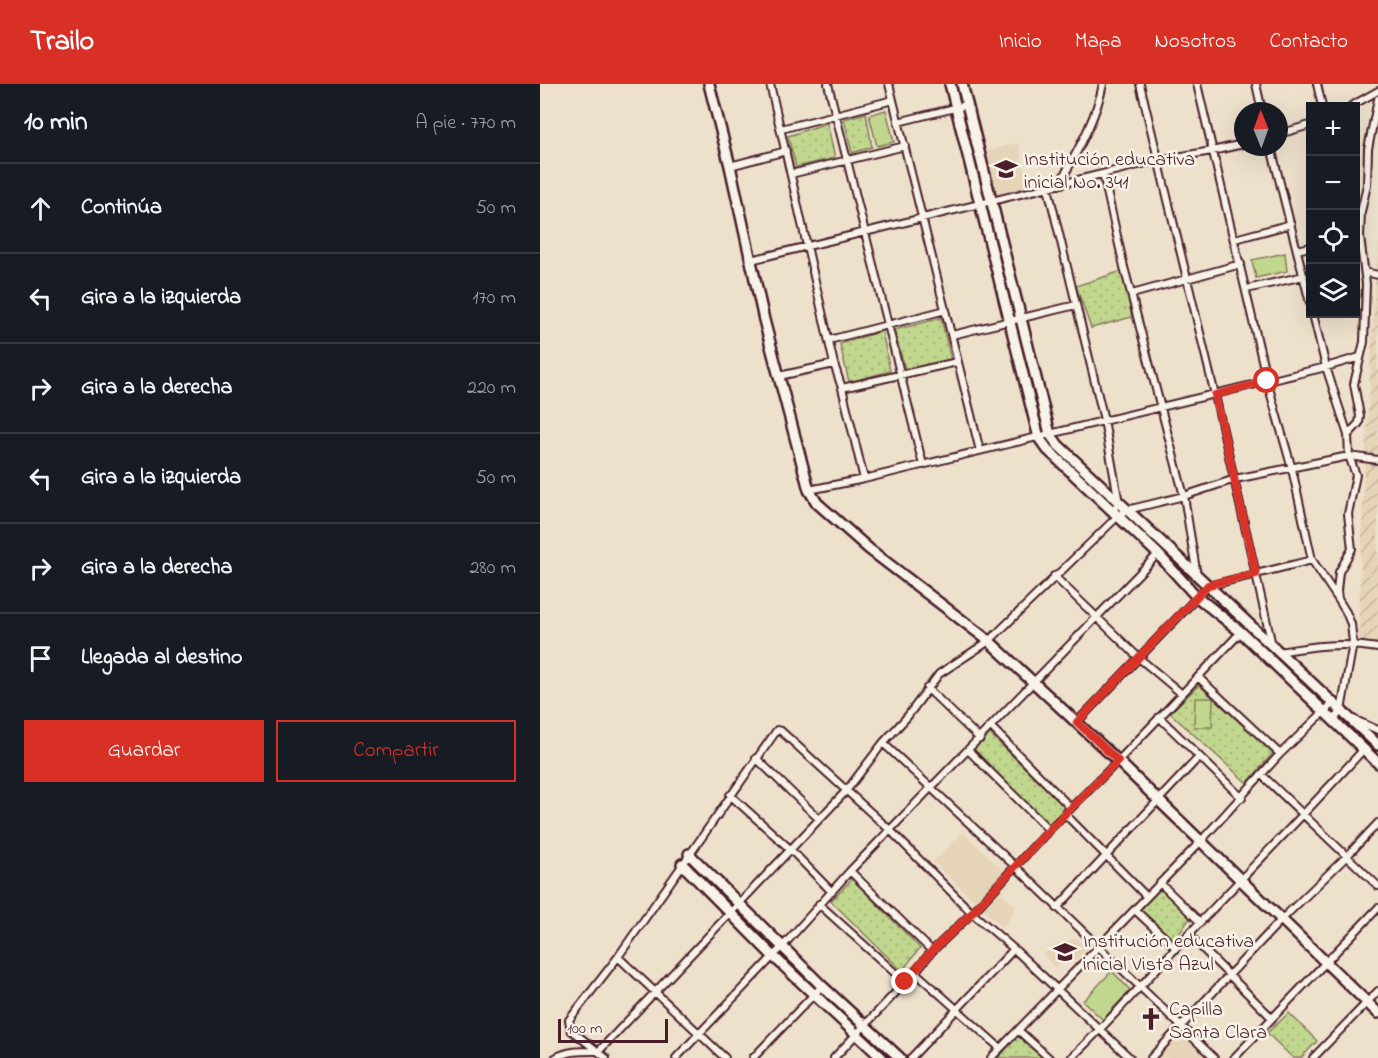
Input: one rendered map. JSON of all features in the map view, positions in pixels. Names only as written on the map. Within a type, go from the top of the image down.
[{"type":"street","points":[[709,84],[730,166],[764,320],[809,490],[817,503],[869,549],[989,641],[1118,761],[1378,1013]]},
{"type":"street","points":[[770,84],[809,246],[834,364],[864,479]]},
{"type":"street","points":[[828,84],[923,465]]},
{"type":"street","points":[[889,84],[980,451]]},
{"type":"street","points":[[950,84],[1039,438],[1048,450],[1158,554],[1196,596],[1240,632],[1378,763]]},
{"type":"street","points":[[962,84],[1050,434],[1058,445],[1119,503],[1378,745]]},
{"type":"street","points":[[1059,185],[1083,138],[1101,95],[1103,84]]},
{"type":"street","points":[[1140,84],[1275,649]]},
{"type":"street","points":[[1197,84],[1267,381],[1292,469],[1312,560],[1346,612],[1351,624],[1353,644],[1344,714]]},
{"type":"street","points":[[1256,84],[1260,102]]},
{"type":"street","points":[[1317,84],[1321,102]]},
{"type":"street","points":[[1358,102],[1378,91]]},
{"type":"street","points":[[1360,220],[1367,185],[1368,149],[1378,99]]},
{"type":"street","points":[[781,129],[893,100]]},
{"type":"street","points":[[898,122],[968,105]]},
{"type":"street","points":[[1288,131],[1306,126]]},
{"type":"street","points":[[791,174],[905,146]]},
{"type":"street","points":[[751,260],[1159,160],[1234,146]]},
{"type":"street","points":[[730,166],[786,151]]},
{"type":"street","points":[[1273,156],[1306,284]]},
{"type":"street","points":[[1103,174],[1124,267],[1184,496],[1197,576]]},
{"type":"street","points":[[555,1058],[563,1053],[577,1050],[599,1051],[847,790],[939,674],[989,641],[1115,514],[1119,503],[1104,420],[1048,188]]},
{"type":"street","points":[[1235,239],[1291,225]]},
{"type":"street","points":[[1348,435],[1359,423],[1360,416],[1354,384],[1364,342],[1365,272],[1360,247]]},
{"type":"street","points":[[1297,250],[1306,248]]},
{"type":"street","points":[[1132,294],[1241,264]]},
{"type":"street","points":[[1365,272],[1378,275]]},
{"type":"street","points":[[1247,289],[1304,276]]},
{"type":"street","points":[[952,335],[1076,305]]},
{"type":"street","points":[[829,340],[946,310]]},
{"type":"street","points":[[1314,318],[1326,367],[1348,435],[1349,456],[1356,475],[1348,514],[1352,549],[1339,572],[1338,599]]},
{"type":"street","points":[[809,490],[1039,438],[1360,357]]},
{"type":"street","points":[[842,388],[957,362]]},
{"type":"street","points":[[779,376],[834,364]]},
{"type":"street","points":[[1115,514],[1184,496],[1235,479],[1349,456],[1378,460]]},
{"type":"street","points":[[676,1058],[782,947],[850,871],[1158,554]]},
{"type":"street","points":[[1077,722],[1208,585],[1312,560]]},
{"type":"street","points":[[1054,576],[1139,657],[1182,694]]},
{"type":"street","points":[[834,1058],[932,951],[972,913],[1240,632]]},
{"type":"street","points":[[1275,649],[1353,644],[1378,648]]},
{"type":"street","points":[[1198,677],[1280,754]]},
{"type":"street","points":[[927,688],[980,739]]},
{"type":"street","points":[[991,1058],[1242,798],[1280,754],[1334,703]]},
{"type":"street","points":[[1333,721],[1344,714]]},
{"type":"street","points":[[1344,714],[1378,730]]},
{"type":"street","points":[[1159,717],[1242,798]]},
{"type":"street","points":[[991,727],[1071,808]]},
{"type":"street","points":[[606,1058],[571,1030],[569,1020],[618,957],[774,732],[781,731],[891,831],[972,913],[1014,949],[1130,1058]]},
{"type":"street","points":[[883,743],[1016,867],[1214,1058]]},
{"type":"street","points":[[968,750],[1049,830]]},
{"type":"street","points":[[1071,1058],[1305,815],[1363,750]]},
{"type":"street","points":[[1057,908],[1199,757]]},
{"type":"street","points":[[756,758],[819,819]]},
{"type":"street","points":[[1262,776],[1378,886]]},
{"type":"street","points":[[730,795],[791,850],[832,892]]},
{"type":"street","points":[[1065,814],[1146,896]]},
{"type":"street","points":[[1151,1058],[1281,920],[1378,823]]},
{"type":"street","points":[[689,854],[822,986],[900,1058]]},
{"type":"street","points":[[682,864],[773,956],[882,1058]]},
{"type":"street","points":[[850,871],[932,951]]},
{"type":"street","points":[[1160,883],[1200,922]]},
{"type":"street","points":[[819,904],[905,982]]},
{"type":"street","points":[[1234,1058],[1378,908]]},
{"type":"street","points":[[1134,910],[1176,948]]},
{"type":"street","points":[[1188,934],[1272,1018]]},
{"type":"street","points":[[911,1058],[958,1011],[1014,949]]},
{"type":"street","points":[[618,957],[725,1058]]},
{"type":"street","points":[[915,972],[1000,1048]]},
{"type":"street","points":[[753,1058],[822,986]]},
{"type":"street","points":[[1317,1057],[1378,991]]},
{"type":"street","points":[[1018,1030],[1049,1058]]},
{"type":"shaded area","name":"Institución educativa inicial No. 341","points":[[1018,143],[1028,187],[995,195],[985,151]]},
{"type":"shaded area","points":[[1378,239],[1378,649],[1358,645],[1364,477]]},
{"type":"shaded area","points":[[963,832],[1012,879],[1000,893],[1016,906],[1003,928],[933,862]]},
{"type":"shaded area","name":"Institución educativa inicial Vista Azul","points":[[1076,938],[1087,949],[1072,963],[1066,957],[1055,967],[1043,955],[1052,946]]},
{"type":"shaded area","points":[[1181,1032],[1207,1058],[1157,1058]]},
{"type":"green space","points":[[886,110],[894,142],[877,146],[869,115]]},
{"type":"green space","points":[[866,113],[872,147],[852,153],[844,119]]},
{"type":"green space","points":[[827,123],[835,158],[796,167],[788,136]]},
{"type":"green space","points":[[1285,253],[1287,271],[1256,278],[1252,260]]},
{"type":"green space","points":[[1122,271],[1132,317],[1091,328],[1076,286]]},
{"type":"green space","points":[[941,318],[951,360],[906,372],[894,330]]},
{"type":"green space","points":[[882,331],[890,371],[849,382],[840,344]]},
{"type":"green space","points":[[1199,685],[1273,753],[1247,783],[1170,713]]},
{"type":"green space","points":[[1195,698],[1213,698],[1212,727],[1194,727]]},
{"type":"green space","points":[[990,734],[1066,808],[1047,825],[974,749]]},
{"type":"green space","points":[[852,879],[920,948],[902,971],[831,901]]},
{"type":"green space","points":[[1162,887],[1192,915],[1174,941],[1138,912]]},
{"type":"green space","points":[[1112,971],[1130,990],[1103,1020],[1083,1001]]},
{"type":"green space","points":[[1289,1013],[1317,1041],[1301,1058],[1293,1058],[1267,1033]]},
{"type":"green space","points":[[1018,1036],[1043,1058],[998,1058]]},
{"type":"place","name":"Institución educativa inicial No. 341","points":[[1006,169]]},
{"type":"place","name":"Institución educativa inicial Vista Azul","points":[[1065,952]]},
{"type":"place","name":"Capilla Santa Clara","points":[[1151,1019]]},
{"type":"route","points":[[905,982],[932,951],[972,913],[1049,830],[1118,761],[1077,722],[1208,585],[1256,574],[1215,395],[1267,381]]}]
